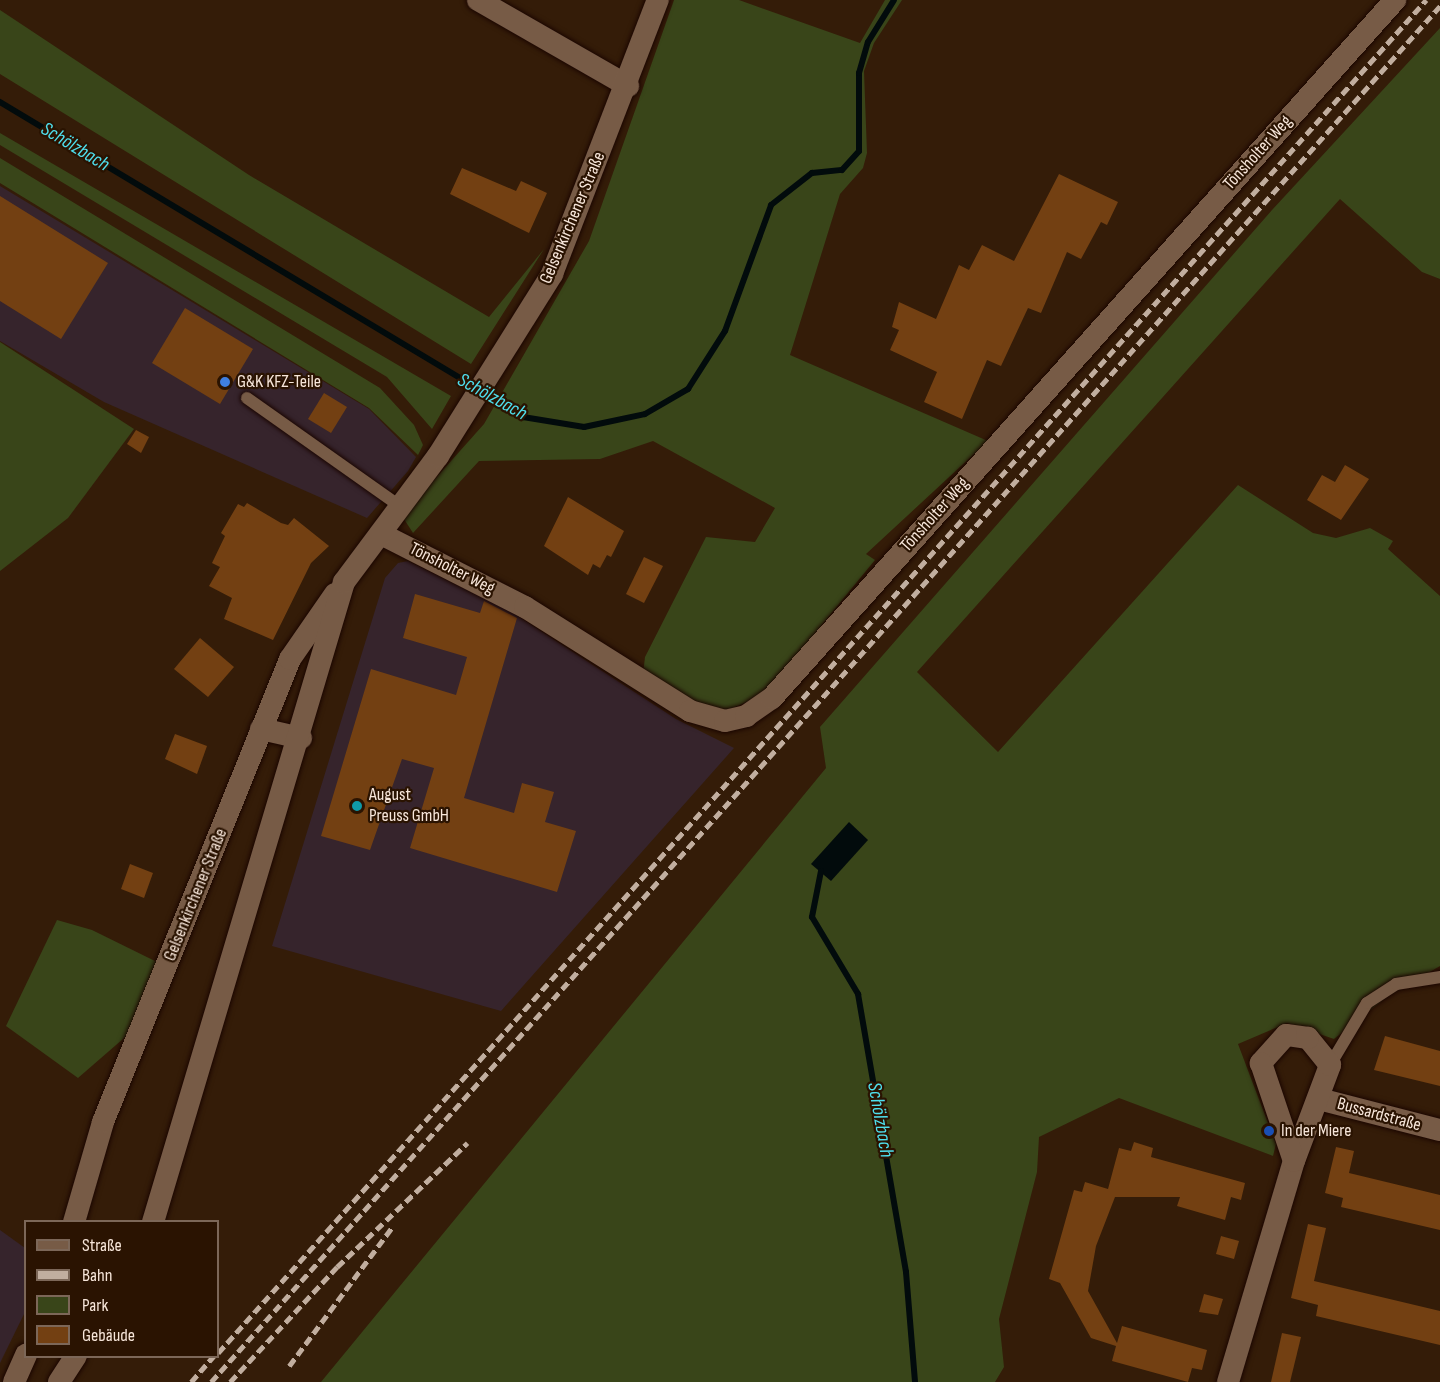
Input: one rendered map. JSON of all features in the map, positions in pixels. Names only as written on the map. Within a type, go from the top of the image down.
[{"type":"street","points":[[478,0],[628,86]]},
{"type":"street","name":"Gelsenkirchener Straße","points":[[74,1220],[104,1122],[290,659],[344,582],[401,507],[552,274],[628,86],[658,0]]},
{"type":"street","name":"Tönsholter Weg","points":[[381,534],[525,607],[690,711],[725,721],[746,716],[772,698],[1395,0]]},
{"type":"street","name":"Gelsenkirchener Straße","points":[[153,1220],[301,738],[344,582]]},
{"type":"street","points":[[261,729],[301,738]]},
{"type":"street","points":[[1227,1382],[1294,1161],[1330,1065],[1308,1038],[1286,1035],[1261,1064],[1294,1161]]},
{"type":"street","name":"Bussardstraße","points":[[1319,1099],[1440,1130]]},
{"type":"street","points":[[14,1382],[25,1358]]},
{"type":"street","points":[[59,1382],[75,1358]]},
{"type":"lane","points":[[247,398],[401,507]]},
{"type":"lane","points":[[1330,1065],[1367,1003],[1396,984],[1440,977]]},
{"type":"shaded area","points":[[0,186],[369,409],[416,457],[408,471],[367,518],[104,402],[0,341]]},
{"type":"shaded area","points":[[408,561],[513,613],[676,719],[734,748],[501,1011],[272,946],[385,578],[398,563]]},
{"type":"shaded area","points":[[849,822],[868,840],[831,881],[811,864]]},
{"type":"shaded area","points":[[0,1230],[24,1247],[24,1314],[0,1363]]},
{"type":"green space","points":[[674,0],[739,0],[860,43],[885,0],[902,0],[874,43],[864,71],[867,153],[863,168],[840,194],[790,355],[988,441],[866,554],[875,560],[765,694],[719,714],[643,674],[645,657],[706,537],[755,542],[775,508],[653,441],[600,459],[479,461],[413,533],[402,516],[484,424],[589,241]]},
{"type":"green space","points":[[0,10],[249,175],[489,317],[544,249],[471,364],[0,74]]},
{"type":"green space","points":[[1440,28],[1440,279],[1422,272],[1340,199],[917,672],[998,752],[1238,485],[1313,533],[1336,538],[1370,528],[1393,541],[1388,549],[1440,596],[1440,966],[1387,997],[1334,1039],[1287,1023],[1238,1044],[1276,1144],[1273,1156],[1119,1098],[1039,1137],[1037,1172],[999,1319],[1004,1367],[995,1382],[321,1382],[826,768],[820,727],[1272,210]]},
{"type":"green space","points":[[0,133],[451,396],[432,429],[387,377],[0,145]]},
{"type":"green space","points":[[0,158],[380,388],[414,425],[423,445],[418,455],[369,408],[0,183]]},
{"type":"green space","points":[[0,342],[134,429],[68,518],[0,571]]},
{"type":"green space","points":[[57,920],[92,930],[159,963],[131,1032],[78,1078],[6,1026]]},
{"type":"building","points":[[462,168],[516,191],[521,181],[547,193],[529,233],[450,194]]},
{"type":"building","points":[[1059,174],[1118,202],[1107,225],[1101,222],[1081,259],[1067,252],[1041,313],[1028,308],[1001,366],[987,360],[962,419],[924,402],[937,372],[890,350],[899,330],[892,327],[899,302],[936,319],[959,265],[969,270],[982,245],[1014,261]]},
{"type":"building","points":[[0,196],[108,263],[61,339],[0,301]]},
{"type":"building","points":[[185,308],[253,349],[220,404],[152,363]]},
{"type":"building","points":[[324,393],[347,407],[331,433],[308,419]]},
{"type":"building","points":[[136,430],[149,437],[141,453],[127,444]]},
{"type":"building","points":[[1345,465],[1369,479],[1341,520],[1307,500],[1322,475],[1335,482]]},
{"type":"building","points":[[568,497],[624,531],[611,557],[607,555],[600,568],[593,564],[588,575],[544,546]]},
{"type":"building","points":[[247,503],[281,523],[288,525],[294,518],[329,546],[311,563],[273,640],[224,619],[232,598],[209,586],[220,567],[212,563],[225,536],[221,533],[238,504],[244,507]]},
{"type":"building","points":[[644,557],[663,566],[644,603],[626,594]]},
{"type":"building","points":[[415,594],[480,613],[484,601],[517,618],[464,798],[514,813],[522,783],[554,792],[545,822],[576,831],[557,892],[410,848],[434,768],[402,759],[370,850],[321,836],[371,669],[456,695],[467,657],[403,638]]},
{"type":"building","points":[[200,638],[234,667],[208,697],[174,669]]},
{"type":"building","points":[[175,734],[207,746],[197,774],[165,759]]},
{"type":"building","points":[[130,864],[153,873],[144,898],[121,889]]},
{"type":"building","points":[[1385,1036],[1440,1051],[1440,1086],[1374,1070]]},
{"type":"building","points":[[1134,1142],[1153,1148],[1151,1157],[1245,1183],[1241,1200],[1231,1197],[1225,1220],[1177,1206],[1180,1197],[1115,1197],[1096,1246],[1088,1291],[1117,1343],[1122,1326],[1207,1350],[1202,1370],[1192,1368],[1188,1382],[1112,1361],[1116,1346],[1091,1338],[1060,1283],[1049,1279],[1074,1190],[1082,1192],[1085,1182],[1108,1189],[1119,1148],[1131,1151]]},
{"type":"building","points":[[1336,1147],[1354,1151],[1349,1173],[1440,1195],[1440,1230],[1341,1207],[1343,1198],[1325,1193]]},
{"type":"building","points":[[1308,1224],[1326,1228],[1314,1281],[1440,1311],[1440,1345],[1316,1316],[1318,1305],[1291,1298]]},
{"type":"building","points":[[1221,1236],[1239,1241],[1234,1259],[1216,1254]]},
{"type":"building","points":[[1204,1294],[1223,1299],[1218,1315],[1199,1312]]},
{"type":"building","points":[[1282,1333],[1301,1337],[1290,1382],[1271,1382]]},
{"type":"waterway","name":"Schölzbach","points":[[484,393],[523,417],[584,427],[645,414],[688,389],[725,331],[771,205],[812,173],[842,170],[859,151],[859,73],[868,42],[894,0]]},
{"type":"waterway","name":"Schölzbach","points":[[0,102],[475,387]]},
{"type":"waterway","name":"Schölzbach","points":[[821,871],[812,917],[858,994],[906,1272],[915,1382]]},
{"type":"railway","points":[[219,1352],[1426,0]]},
{"type":"railway","points":[[211,1382],[1440,6]]},
{"type":"railway","points":[[230,1382],[337,1267],[467,1143]]},
{"type":"railway","points":[[289,1366],[393,1226]]},
{"type":"railway","points":[[191,1382],[212,1358]]},
{"type":"place","name":"G&K KFZ-Teile","points":[[225,382]]},
{"type":"place","name":"August Preuss GmbH","points":[[357,806]]},
{"type":"place","name":"In der Miere","points":[[1269,1131]]}]
